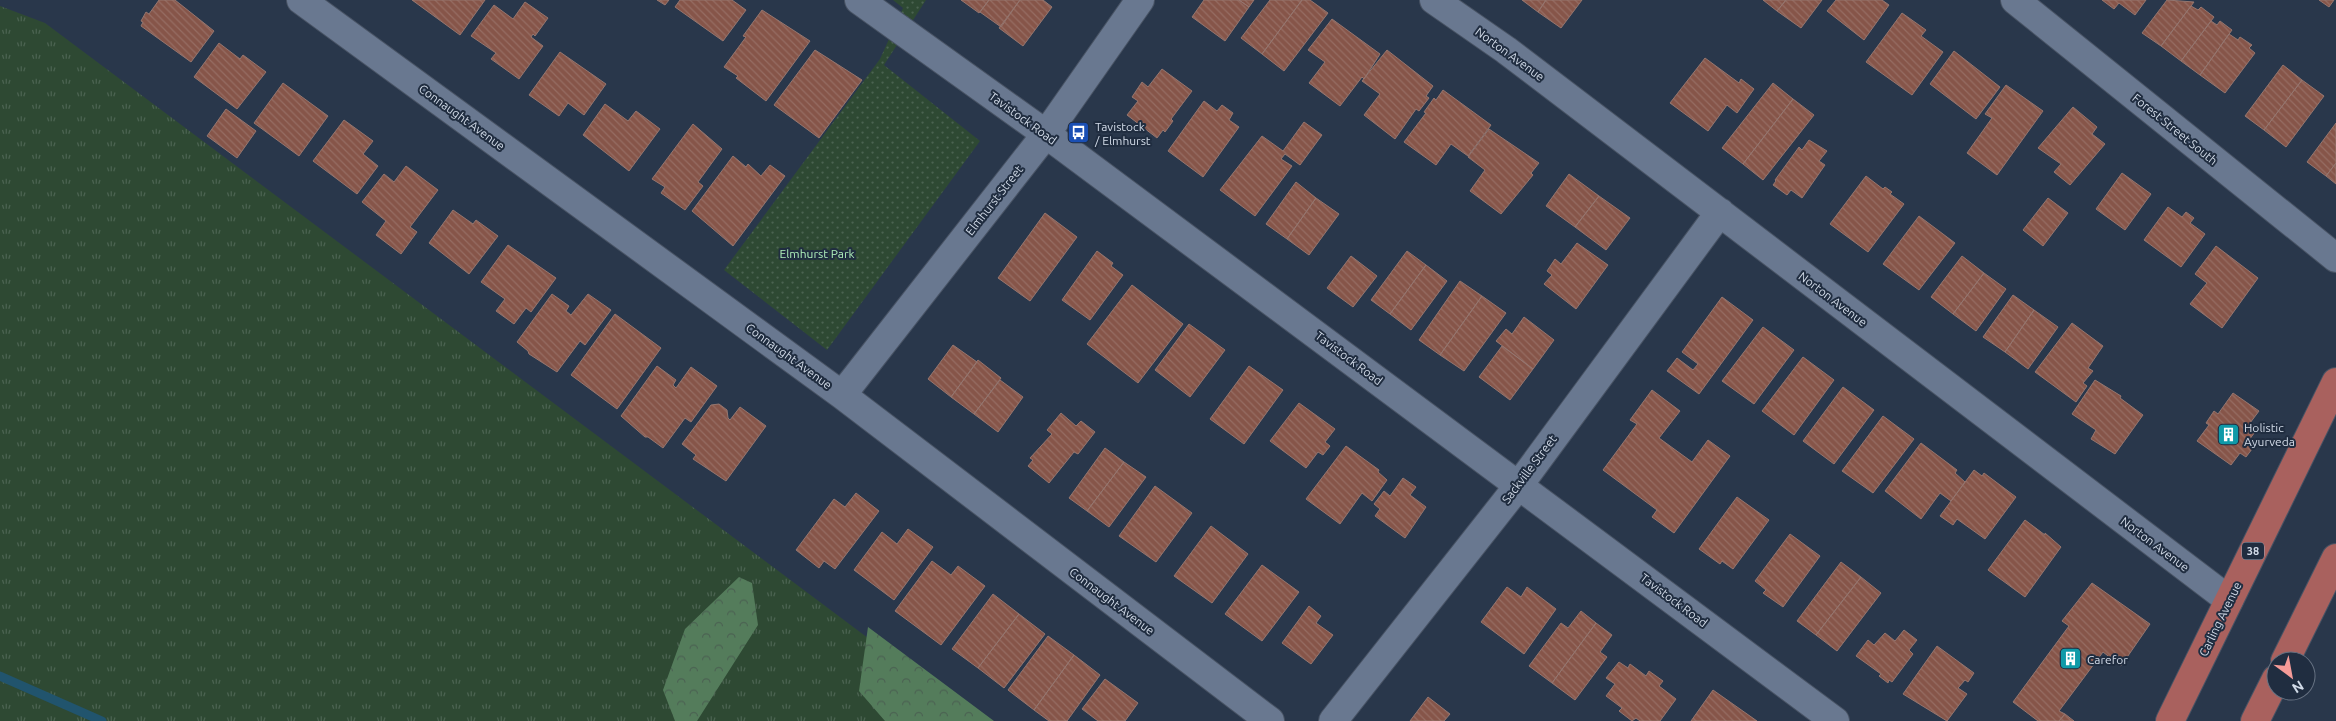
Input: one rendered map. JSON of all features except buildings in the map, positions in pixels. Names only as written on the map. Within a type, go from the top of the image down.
[{"type":"main road","name":"Carling Avenue","points":[[2170,721],[2336,382]]},
{"type":"main road","points":[[2290,651],[2336,558]]},
{"type":"main road","points":[[2255,721],[2266,699]]},
{"type":"street","name":"Connaught Avenue","points":[[301,0],[842,395],[1270,721]]},
{"type":"street","name":"Tavistock Road","points":[[859,0],[1046,134],[1519,484],[1835,721]]},
{"type":"street","name":"Elmhurst Street","points":[[842,395],[1046,134],[1140,0]]},
{"type":"street","name":"Norton Avenue","points":[[1434,0],[1506,50],[2229,600]]},
{"type":"street","name":"Forest Street South","points":[[2015,0],[2336,258]]},
{"type":"street","name":"Sackville Street","points":[[1333,721],[1519,484],[1720,212]]},
{"type":"green space","name":"Elmhurst Park","points":[[893,0],[926,0],[884,65],[980,141],[827,350],[724,270],[880,59],[903,8]]},
{"type":"green space","points":[[0,6],[45,23],[979,721],[0,721]]},
{"type":"green space","points":[[739,577],[752,583],[758,625],[697,721],[675,721],[663,690],[685,629]]},
{"type":"green space","points":[[868,627],[994,721],[885,721],[859,691]]},
{"type":"waterway","points":[[0,676],[102,721]]},
{"type":"place","name":"Tavistock / Elmhurst","points":[[1079,133]]},
{"type":"place","name":"Holistic Ayurveda","points":[[2228,434]]},
{"type":"place","name":"Carefor","points":[[2071,659]]}]
